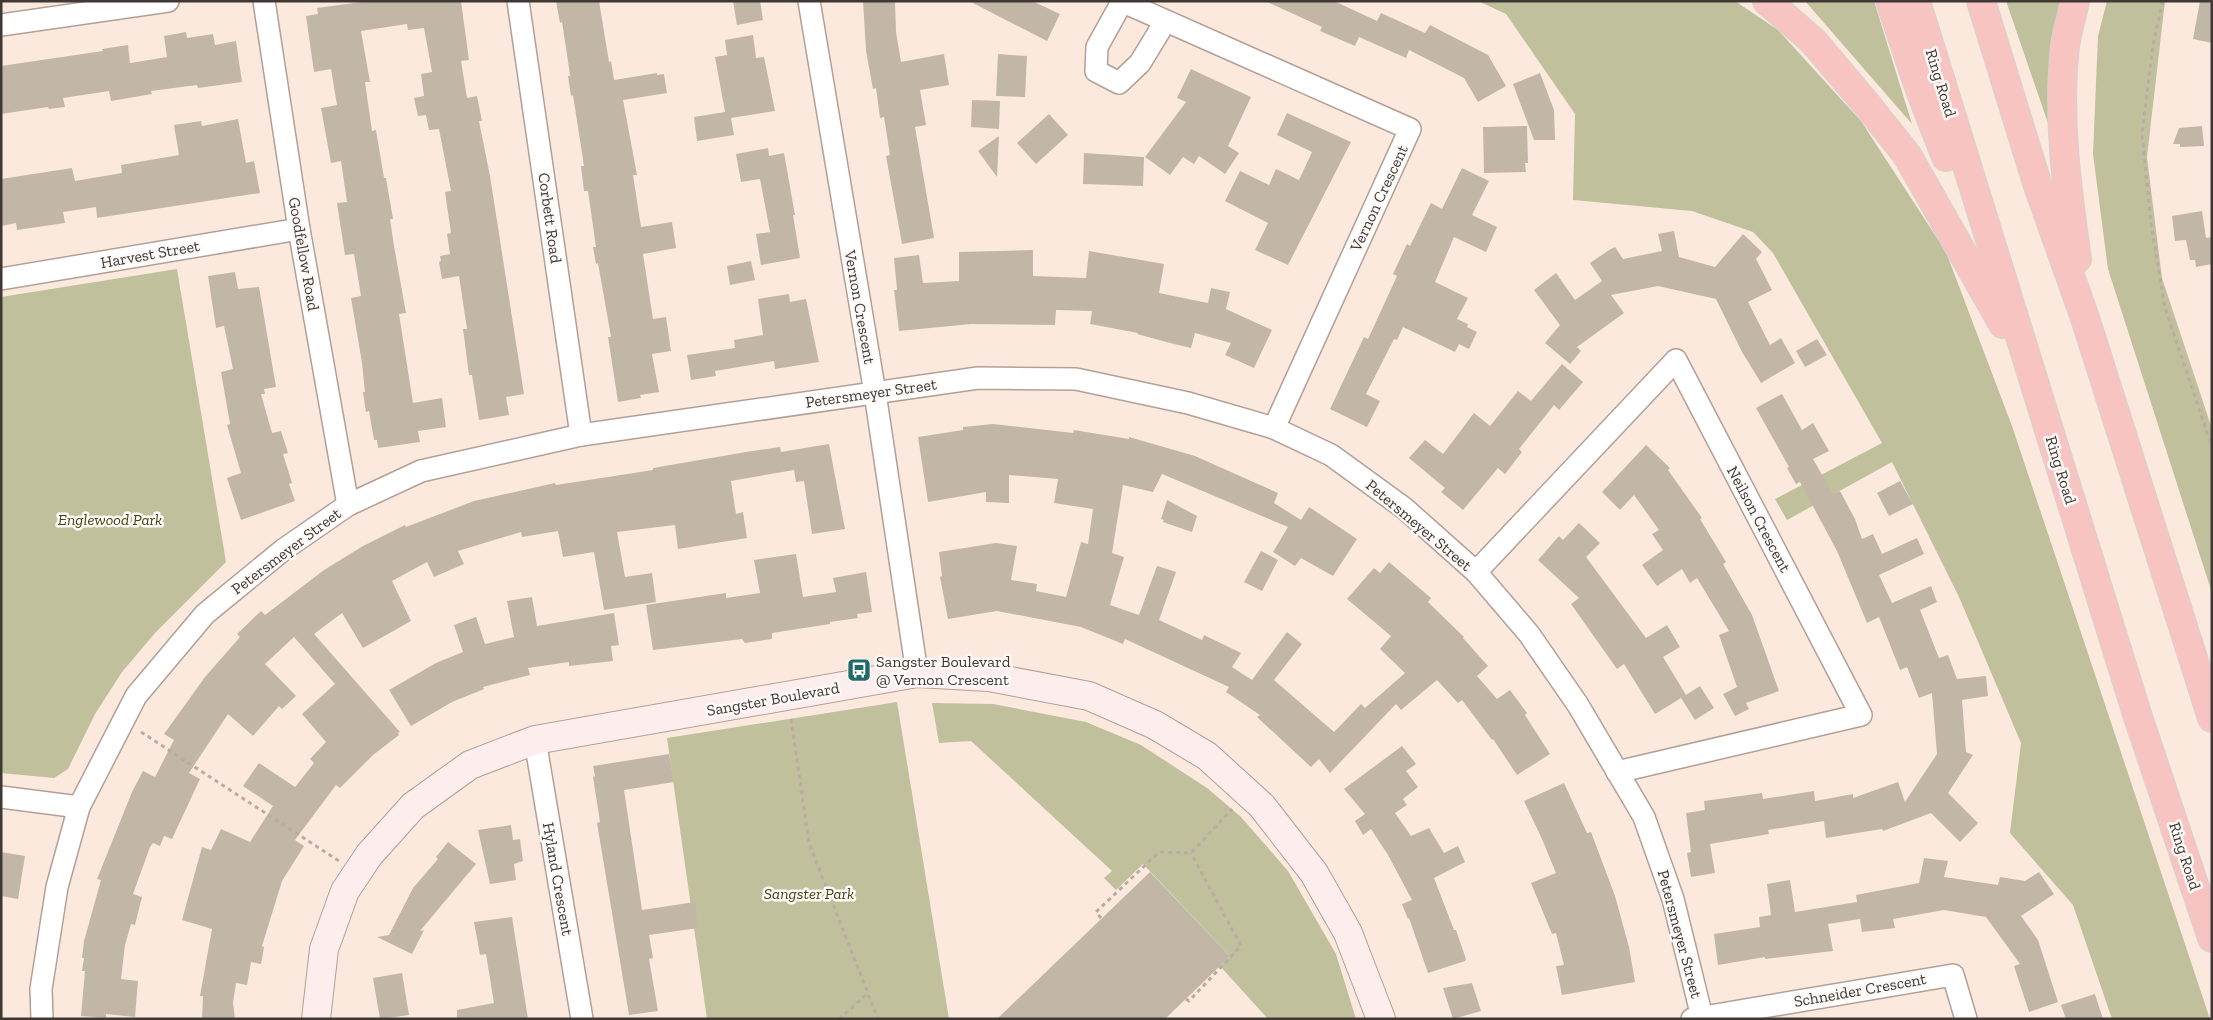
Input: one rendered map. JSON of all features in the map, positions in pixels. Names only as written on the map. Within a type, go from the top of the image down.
[{"type":"highway","points":[[1767,1],[1813,41],[1868,106],[1906,156],[2028,368]]},
{"type":"highway","points":[[1890,1],[1920,90],[2028,368]]},
{"type":"highway","name":"Ring Road","points":[[1916,1],[2028,368],[2137,714],[2212,938]]},
{"type":"highway","points":[[1981,1],[2037,183],[2085,318],[2212,718]]},
{"type":"highway","points":[[2075,1],[2065,44],[2062,110],[2065,176],[2085,318]]},
{"type":"street","points":[[1,25],[168,1]]},
{"type":"street","name":"Goodfellow Road","points":[[264,1],[299,229],[348,505]]},
{"type":"street","name":"Corbett Road","points":[[518,1],[581,435]]},
{"type":"street","name":"Vernon Crescent","points":[[809,1],[875,393],[917,674]]},
{"type":"street","name":"Vernon Crescent","points":[[1165,22],[1140,63],[1119,83],[1096,71],[1097,47],[1121,2],[1410,130],[1274,428]]},
{"type":"street","name":"Harvest Street","points":[[1,279],[299,229]]},
{"type":"street","name":"Neilson Crescent","points":[[1476,572],[1676,360],[1861,715],[1617,772]]},
{"type":"street","name":"Petersmeyer Street","points":[[42,1019],[41,988],[57,886],[79,807],[136,696],[205,614],[283,550],[348,505],[422,471],[581,435],[978,378],[1076,379],[1188,403],[1274,428],[1331,455],[1404,508],[1476,572],[1529,634],[1578,705],[1644,817],[1673,899],[1697,1018]]},
{"type":"street","name":"Sangster Boulevard","points":[[316,1019],[324,949],[345,891],[369,854],[413,806],[470,765],[535,740],[917,674],[990,677],[1089,696],[1155,725],[1207,756],[1262,806],[1314,873],[1348,933],[1381,1019]]},
{"type":"street","name":"Hyland Crescent","points":[[535,740],[582,1019]]},
{"type":"street","points":[[1,797],[79,807]]},
{"type":"street","name":"Schneider Crescent","points":[[1697,1018],[1953,975],[1966,1019]]},
{"type":"path","points":[[2163,1],[2154,45],[2142,134],[2151,223],[2166,308],[2212,447]]},
{"type":"path","points":[[788,697],[809,843],[878,1019]]},
{"type":"path","points":[[124,720],[357,873]]},
{"type":"path","points":[[1101,918],[1096,912],[1158,852],[1191,853],[1248,793]]},
{"type":"path","points":[[1186,999],[1189,1001],[1241,946],[1191,853]]},
{"type":"path","points":[[839,1019],[868,993]]},
{"type":"green space","points":[[1478,1],[1735,1],[1778,30],[1861,121],[1946,252],[2012,426],[2210,1019],[2112,1019],[2073,905],[2010,833],[2021,743],[1959,597],[1892,462],[1787,520],[1775,499],[1882,443],[1773,253],[1753,232],[1692,211],[1573,200],[1575,114],[1506,14]]},
{"type":"green space","points":[[1805,1],[1874,1],[1912,124]]},
{"type":"green space","points":[[2006,1],[2063,1],[2054,50],[2049,126]]},
{"type":"green space","points":[[2107,1],[2165,1],[2147,157],[2162,278],[2212,429],[2212,593],[2108,269],[2093,154],[2098,36]]},
{"type":"green space","name":"Englewood Park","points":[[177,269],[226,562],[155,633],[122,672],[95,714],[68,769],[54,778],[1,773],[1,297]]},
{"type":"green space","name":"Sangster Park","points":[[897,702],[949,1019],[707,1019],[667,738]]},
{"type":"green space","points":[[932,703],[993,704],[1086,722],[1141,745],[1207,788],[1241,817],[1288,871],[1336,954],[1356,1019],[1268,1019],[1220,966],[1230,956],[1143,864],[1116,890],[1104,878],[1112,871],[971,741],[939,743]]},
{"type":"building","points":[[369,1],[461,1],[469,60],[461,61],[467,98],[477,96],[482,121],[479,121],[490,176],[524,394],[506,397],[509,415],[479,420],[472,375],[469,375],[463,329],[467,329],[459,276],[442,279],[439,262],[441,261],[440,256],[450,254],[447,234],[451,233],[445,192],[451,191],[439,129],[429,130],[426,115],[418,116],[414,98],[424,96],[421,74],[432,72],[424,28],[408,30],[407,24],[361,31],[370,82],[365,82],[372,131],[376,130],[393,219],[390,219],[406,313],[399,314],[413,403],[442,398],[446,427],[418,431],[420,442],[378,448],[377,440],[374,440],[369,411],[366,412],[362,363],[351,298],[361,296],[354,254],[345,255],[337,203],[347,202],[341,161],[331,163],[321,108],[337,105],[331,69],[314,72],[306,16],[318,14],[317,8]]},
{"type":"building","points":[[556,1],[599,1],[609,62],[611,61],[614,80],[657,73],[657,75],[664,74],[667,93],[623,100],[637,175],[633,175],[641,227],[672,222],[676,248],[643,254],[653,319],[666,317],[671,351],[652,354],[659,392],[640,395],[641,398],[618,402],[608,337],[611,337],[598,263],[596,264],[593,247],[596,247],[588,191],[584,191],[581,166],[584,166],[573,95],[571,96],[562,22],[560,23]]},
{"type":"building","points":[[733,1],[760,1],[763,20],[737,25]]},
{"type":"building","points":[[863,1],[895,1],[896,32],[901,62],[944,54],[949,85],[920,90],[926,125],[915,127],[934,238],[902,244],[886,156],[890,155],[884,117],[880,118],[876,88],[873,89],[866,51]]},
{"type":"building","points":[[969,1],[1032,1],[1060,14],[1047,41]]},
{"type":"building","points":[[1265,1],[1334,1],[1377,21],[1381,13],[1425,33],[1430,25],[1488,55],[1506,86],[1478,102],[1464,78],[1409,50],[1406,58],[1359,37],[1355,46],[1320,31],[1322,27]]},
{"type":"building","points":[[2200,1],[2212,1],[2212,43],[2193,39]]},
{"type":"building","points":[[186,32],[187,38],[213,34],[215,45],[236,41],[242,82],[198,88],[197,85],[151,91],[152,94],[111,101],[109,91],[63,98],[65,107],[49,109],[48,107],[1,114],[1,66],[103,51],[102,49],[128,45],[130,63],[167,57],[164,36]]},
{"type":"building","points":[[753,35],[756,58],[764,57],[775,111],[731,118],[734,135],[697,141],[694,117],[725,112],[715,57],[727,55],[725,40]]},
{"type":"building","points":[[998,54],[1027,56],[1025,97],[996,96]]},
{"type":"building","points":[[1191,69],[1251,97],[1228,146],[1239,153],[1225,174],[1199,156],[1194,164],[1183,157],[1170,175],[1145,157],[1186,102],[1177,98]]},
{"type":"building","points":[[1540,73],[1554,110],[1555,140],[1534,140],[1513,84]]},
{"type":"building","points":[[972,100],[1000,101],[999,129],[971,127]]},
{"type":"building","points":[[1287,113],[1351,142],[1288,265],[1255,250],[1268,223],[1225,201],[1240,171],[1269,185],[1276,169],[1299,180],[1312,152],[1277,135]]},
{"type":"building","points":[[1049,114],[1068,135],[1036,164],[1017,143]]},
{"type":"building","points":[[238,119],[246,163],[254,161],[260,193],[97,218],[96,207],[63,212],[65,223],[17,230],[16,223],[1,226],[1,179],[72,168],[75,181],[122,173],[121,165],[179,155],[174,125],[201,121],[202,126]]},
{"type":"building","points":[[1527,126],[1528,163],[1525,163],[1526,172],[1484,173],[1483,127]]},
{"type":"building","points":[[2202,126],[2204,146],[2180,147],[2180,144],[2173,144],[2179,128]]},
{"type":"building","points":[[999,136],[997,177],[978,151]]},
{"type":"building","points":[[768,148],[769,156],[784,153],[795,215],[793,215],[800,258],[761,265],[756,234],[770,232],[760,179],[741,182],[736,154]]},
{"type":"building","points":[[1084,153],[1144,157],[1143,186],[1083,184]]},
{"type":"building","points":[[1462,168],[1489,181],[1472,215],[1497,227],[1486,252],[1454,237],[1435,282],[1468,298],[1457,319],[1468,324],[1467,327],[1477,332],[1469,349],[1459,344],[1455,352],[1403,327],[1397,340],[1394,339],[1366,394],[1380,401],[1367,427],[1330,409],[1364,337],[1368,339],[1397,276],[1393,274],[1407,244],[1410,246],[1431,203],[1442,209]]},
{"type":"building","points":[[2202,211],[2206,238],[2212,237],[2212,264],[2196,267],[2195,260],[2190,260],[2186,240],[2175,241],[2172,216]]},
{"type":"building","points":[[1674,231],[1679,257],[1715,267],[1743,234],[1762,252],[1756,259],[1772,290],[1748,302],[1770,345],[1781,338],[1795,363],[1761,383],[1742,352],[1716,299],[1658,286],[1611,295],[1624,313],[1577,347],[1581,351],[1570,364],[1545,343],[1560,325],[1534,290],[1556,273],[1575,300],[1602,281],[1590,263],[1615,247],[1623,259],[1662,251],[1658,234]]},
{"type":"building","points":[[1033,250],[1033,276],[1086,278],[1089,251],[1164,264],[1159,293],[1208,303],[1211,288],[1230,292],[1226,309],[1272,330],[1254,368],[1225,355],[1231,343],[1195,333],[1191,348],[1138,333],[1090,324],[1092,311],[1056,310],[1055,325],[971,324],[899,331],[894,290],[897,290],[894,258],[919,255],[923,283],[959,281],[959,252]]},
{"type":"building","points":[[751,261],[755,280],[730,285],[727,266]]},
{"type":"building","points":[[235,272],[238,289],[259,287],[276,387],[264,389],[265,394],[261,394],[272,433],[281,431],[288,453],[283,454],[292,483],[289,484],[295,501],[241,520],[227,478],[241,473],[227,425],[230,424],[221,372],[233,369],[224,326],[216,328],[208,276]]},
{"type":"building","points":[[789,294],[790,302],[806,299],[819,362],[775,369],[774,361],[715,371],[716,376],[691,380],[687,355],[735,348],[734,340],[763,335],[758,299]]},
{"type":"building","points":[[1817,339],[1827,355],[1805,367],[1796,351]]},
{"type":"building","points":[[1562,364],[1583,382],[1559,410],[1554,405],[1519,449],[1522,452],[1505,474],[1498,468],[1463,510],[1441,492],[1445,488],[1409,458],[1425,440],[1443,454],[1474,413],[1490,426],[1518,391],[1531,401]]},
{"type":"building","points":[[1782,394],[1802,430],[1813,423],[1829,451],[1813,459],[1833,494],[1840,491],[1855,519],[1862,539],[1873,534],[1882,554],[1917,538],[1924,554],[1879,575],[1892,603],[1931,586],[1937,602],[1920,610],[1939,658],[1948,655],[1957,679],[1986,676],[1988,696],[1962,700],[1966,752],[1973,755],[1948,793],[1978,823],[1960,842],[1931,813],[1883,831],[1882,829],[1826,838],[1824,821],[1768,830],[1769,834],[1710,844],[1715,873],[1691,877],[1687,853],[1691,852],[1686,813],[1705,810],[1704,801],[1762,793],[1763,799],[1814,791],[1815,801],[1853,794],[1853,798],[1898,782],[1905,802],[1937,754],[1932,693],[1919,698],[1907,667],[1900,670],[1879,617],[1867,623],[1837,551],[1800,482],[1796,484],[1787,468],[1789,467],[1756,408]]},
{"type":"building","points":[[993,424],[1073,433],[1074,430],[1129,439],[1129,437],[1195,456],[1278,493],[1274,503],[1301,520],[1309,507],[1357,539],[1333,576],[1301,558],[1295,566],[1273,552],[1288,527],[1162,474],[1153,492],[1123,485],[1112,553],[1124,557],[1110,605],[1139,615],[1157,566],[1176,572],[1159,620],[1202,640],[1204,635],[1241,653],[1232,667],[1252,680],[1287,632],[1302,644],[1274,680],[1334,732],[1361,704],[1365,708],[1405,673],[1380,649],[1391,636],[1347,599],[1374,568],[1380,573],[1389,562],[1431,598],[1428,602],[1464,637],[1488,666],[1477,676],[1497,699],[1510,690],[1527,713],[1525,715],[1550,754],[1517,775],[1493,739],[1462,700],[1458,703],[1437,680],[1401,710],[1396,704],[1330,773],[1319,759],[1311,767],[1257,717],[1260,715],[1226,692],[1229,687],[1125,639],[1123,644],[1081,627],[997,611],[948,619],[940,577],[942,576],[939,552],[996,543],[1017,546],[1011,580],[1037,584],[1036,591],[1066,597],[1081,542],[1088,544],[1093,509],[1054,503],[1058,479],[1009,475],[1009,503],[986,502],[986,492],[928,502],[918,437],[963,430],[963,427]]},
{"type":"building","points":[[829,444],[845,529],[812,534],[804,481],[796,482],[794,470],[731,481],[736,514],[743,512],[747,538],[678,549],[675,525],[617,532],[625,577],[652,573],[656,602],[604,610],[594,552],[563,557],[558,531],[522,537],[521,532],[458,551],[464,564],[434,577],[427,562],[392,581],[411,621],[363,648],[342,613],[314,634],[400,732],[398,733],[399,735],[373,755],[340,788],[336,785],[295,840],[304,846],[282,881],[262,946],[264,947],[261,964],[251,962],[247,985],[236,983],[233,1003],[235,1019],[202,1019],[203,996],[200,996],[212,929],[182,920],[202,847],[211,850],[221,829],[250,842],[273,806],[243,786],[259,763],[295,787],[314,763],[310,759],[326,742],[302,714],[335,684],[294,637],[265,664],[296,696],[282,709],[279,706],[253,736],[228,714],[189,773],[200,779],[172,839],[164,836],[160,846],[153,843],[150,847],[133,894],[142,897],[135,925],[131,924],[125,945],[121,979],[138,981],[135,1017],[106,1014],[106,1018],[81,1016],[85,971],[82,971],[84,958],[82,958],[84,941],[101,880],[97,879],[132,792],[143,771],[155,777],[174,740],[164,734],[205,677],[240,637],[237,634],[261,611],[265,615],[324,570],[363,546],[405,525],[406,527],[474,501],[555,483],[556,485],[653,470],[653,468],[746,452],[780,447],[781,452]]},
{"type":"building","points":[[1646,445],[1670,468],[1668,470],[1702,518],[1700,519],[1726,562],[1723,564],[1752,615],[1779,691],[1746,703],[1749,709],[1735,716],[1723,694],[1737,687],[1719,635],[1729,631],[1697,578],[1690,583],[1682,569],[1657,586],[1642,565],[1663,550],[1652,534],[1659,530],[1634,495],[1620,510],[1602,492]]},
{"type":"building","points":[[1900,481],[1913,504],[1889,516],[1877,493]]},
{"type":"building","points":[[1167,500],[1197,516],[1192,532],[1163,522],[1164,520],[1161,519]]},
{"type":"building","points":[[1579,523],[1600,543],[1586,557],[1646,638],[1667,625],[1680,647],[1663,657],[1686,695],[1655,714],[1624,664],[1617,669],[1571,604],[1579,598],[1538,560],[1559,536],[1563,540]]},
{"type":"building","points":[[1261,551],[1278,560],[1262,591],[1244,582]]},
{"type":"building","points":[[796,554],[803,597],[836,592],[833,578],[866,572],[872,612],[857,614],[858,618],[830,622],[830,624],[772,633],[772,639],[745,643],[742,639],[653,650],[646,605],[726,593],[726,598],[760,593],[754,560]]},
{"type":"building","points":[[532,597],[537,626],[614,613],[619,645],[611,646],[613,661],[569,666],[569,662],[528,668],[530,675],[483,687],[484,689],[452,702],[411,726],[389,690],[436,663],[463,652],[454,625],[476,617],[485,644],[514,637],[507,601]]},
{"type":"building","points":[[1700,686],[1714,708],[1695,720],[1681,698]]},
{"type":"building","points":[[1402,746],[1416,764],[1406,771],[1418,787],[1403,799],[1407,805],[1395,813],[1411,836],[1429,828],[1444,853],[1458,846],[1465,862],[1434,878],[1466,959],[1465,961],[1428,973],[1409,918],[1402,904],[1412,900],[1388,855],[1371,829],[1363,835],[1355,821],[1365,814],[1344,789]]},
{"type":"building","points":[[669,754],[674,782],[624,790],[642,910],[695,902],[698,928],[649,935],[653,958],[649,959],[658,1011],[629,1015],[597,823],[600,822],[593,766]]},
{"type":"building","points":[[1564,783],[1587,833],[1591,832],[1615,896],[1629,947],[1635,982],[1562,995],[1556,966],[1564,965],[1556,933],[1552,934],[1531,883],[1556,873],[1524,801]]},
{"type":"building","points":[[511,825],[513,840],[520,839],[523,861],[514,864],[516,880],[490,884],[478,830]]},
{"type":"building","points":[[448,842],[476,864],[420,931],[424,930],[412,954],[377,937],[389,935],[413,888],[438,859],[436,857]]},
{"type":"building","points":[[1,852],[25,856],[18,899],[1,896]]},
{"type":"building","points":[[1924,858],[1948,861],[1944,877],[1998,885],[2000,877],[2025,881],[2039,872],[2054,894],[2021,916],[2038,940],[2058,1002],[2029,1012],[2014,966],[2020,964],[1986,917],[1944,910],[1893,919],[1895,928],[1862,932],[1860,919],[1828,924],[1833,951],[1765,959],[1765,957],[1718,965],[1714,934],[1760,927],[1759,917],[1771,915],[1767,884],[1790,880],[1795,912],[1857,902],[1856,895],[1919,883]]},
{"type":"building","points":[[1150,872],[1230,956],[1165,1019],[997,1019]]},
{"type":"building","points":[[512,917],[528,1019],[457,1019],[457,1010],[494,1003],[486,954],[480,955],[474,922]]},
{"type":"building","points":[[402,973],[409,1015],[380,1019],[373,978]]},
{"type":"building","points":[[1472,983],[1481,1011],[1453,1019],[1443,988]]},
{"type":"building","points":[[2095,994],[2103,1019],[2066,1019],[2061,1005]]},
{"type":"place","name":"Sangster Boulevard @ Vernon Crescent","points":[[859,670]]}]
